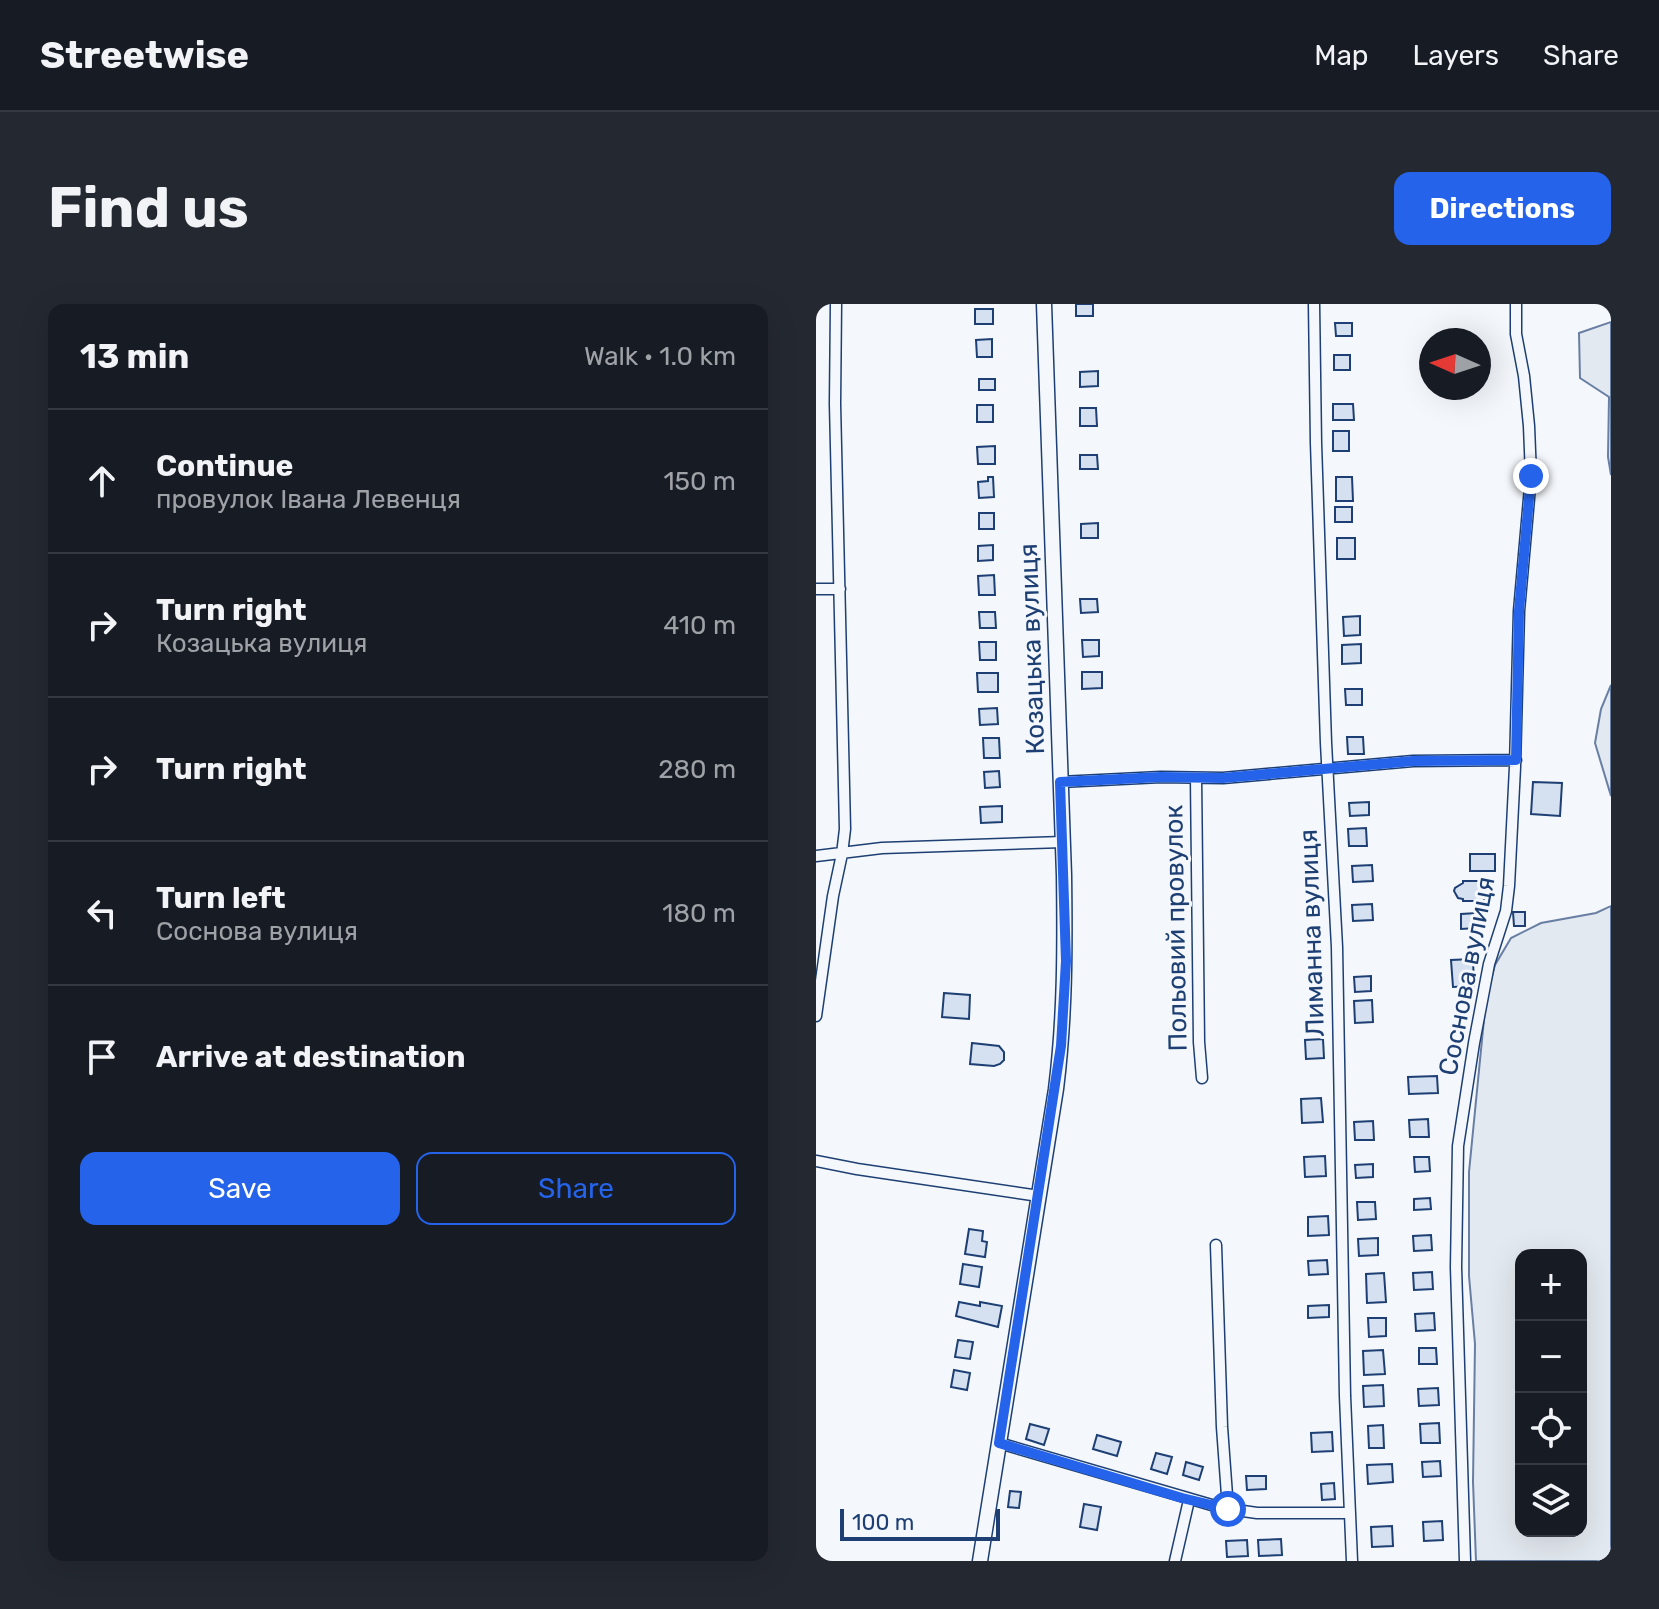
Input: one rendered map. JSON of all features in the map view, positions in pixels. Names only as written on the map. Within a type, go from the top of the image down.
[{"type":"main road","name":"Козацька вулиця","points":[[980,1561],[1056,1089],[1064,1012],[1063,842],[1044,304]]},
{"type":"street","points":[[816,1016],[845,829],[835,404],[836,304]]},
{"type":"street","name":"Лиманна вулиця","points":[[1314,304],[1328,770],[1337,947],[1345,1396],[1352,1561]]},
{"type":"street","name":"Соснова вулиця","points":[[1465,1561],[1456,1267],[1458,1146],[1489,964],[1506,911],[1509,886],[1516,760],[1519,611],[1531,476],[1524,376],[1516,334],[1516,304]]},
{"type":"street","points":[[816,589],[840,589]]},
{"type":"street","points":[[1060,782],[1223,778],[1413,761],[1516,760]]},
{"type":"street","name":"Польовий провулок","points":[[1196,778],[1198,1000],[1202,1078]]},
{"type":"street","points":[[816,856],[882,848],[1063,842]]},
{"type":"street","points":[[816,1161],[1039,1196]]},
{"type":"street","points":[[1216,1245],[1228,1509]]},
{"type":"street","points":[[999,1443],[1228,1509],[1257,1513],[1350,1513]]},
{"type":"street","points":[[1175,1561],[1189,1500]]},
{"type":"shaded area","points":[[1611,322],[1611,475],[1608,457],[1609,397],[1580,378],[1579,333]]},
{"type":"shaded area","points":[[1611,685],[1611,796],[1595,743],[1601,709]]},
{"type":"shaded area","points":[[1611,906],[1611,1561],[1476,1561],[1473,1482],[1475,1344],[1469,1276],[1469,1172],[1486,999],[1495,965],[1511,938],[1541,923],[1596,913]]},
{"type":"building","points":[[1076,304],[1093,304],[1093,316],[1076,316]]},
{"type":"building","points":[[975,309],[993,309],[993,324],[975,324]]},
{"type":"building","points":[[1335,323],[1352,323],[1352,336],[1336,336]]},
{"type":"building","points":[[992,339],[992,357],[977,357],[976,340]]},
{"type":"building","points":[[1334,355],[1350,355],[1350,370],[1334,370]]},
{"type":"building","points":[[1098,371],[1098,386],[1080,387],[1080,372]]},
{"type":"building","points":[[979,379],[995,379],[995,390],[979,390]]},
{"type":"building","points":[[1333,404],[1353,404],[1354,420],[1333,420]]},
{"type":"building","points":[[977,405],[993,405],[993,422],[977,422]]},
{"type":"building","points":[[1080,408],[1096,408],[1097,426],[1080,426]]},
{"type":"building","points":[[1333,431],[1349,431],[1349,451],[1333,451]]},
{"type":"building","points":[[995,446],[995,464],[978,464],[977,447]]},
{"type":"building","points":[[1080,455],[1097,455],[1098,469],[1080,469]]},
{"type":"building","points":[[988,477],[993,477],[994,497],[979,498],[978,482],[988,481]]},
{"type":"building","points":[[1336,477],[1352,477],[1353,501],[1336,501]]},
{"type":"building","points":[[1335,507],[1352,507],[1352,522],[1335,522]]},
{"type":"building","points":[[979,513],[994,513],[994,529],[979,529]]},
{"type":"building","points":[[1098,523],[1098,538],[1081,538],[1081,524]]},
{"type":"building","points":[[1337,538],[1355,538],[1355,559],[1337,559]]},
{"type":"building","points":[[993,545],[993,560],[978,561],[978,546]]},
{"type":"building","points":[[994,575],[995,595],[979,595],[978,576]]},
{"type":"building","points":[[1080,599],[1097,599],[1098,612],[1081,613]]},
{"type":"building","points":[[979,612],[995,612],[996,628],[980,628]]},
{"type":"building","points":[[1360,616],[1360,635],[1344,636],[1343,617]]},
{"type":"building","points":[[1082,640],[1099,640],[1099,656],[1083,657]]},
{"type":"building","points":[[979,642],[996,642],[996,660],[980,660]]},
{"type":"building","points":[[1361,644],[1361,663],[1342,664],[1342,645]]},
{"type":"building","points":[[1082,672],[1102,672],[1102,688],[1082,689]]},
{"type":"building","points":[[977,673],[998,673],[998,692],[978,692]]},
{"type":"building","points":[[1345,689],[1362,689],[1362,705],[1346,705]]},
{"type":"building","points":[[997,708],[998,724],[980,725],[979,709]]},
{"type":"building","points":[[1347,737],[1363,737],[1364,754],[1348,754]]},
{"type":"building","points":[[983,738],[999,738],[1000,758],[984,758]]},
{"type":"building","points":[[999,771],[1000,787],[985,788],[984,772]]},
{"type":"building","points":[[1533,782],[1562,783],[1560,816],[1531,814]]},
{"type":"building","points":[[1369,802],[1369,815],[1350,816],[1349,803]]},
{"type":"building","points":[[1002,806],[1002,822],[981,823],[980,807]]},
{"type":"building","points":[[1366,828],[1367,846],[1349,846],[1348,829]]},
{"type":"building","points":[[1470,854],[1495,854],[1495,871],[1470,871]]},
{"type":"building","points":[[1372,865],[1373,881],[1353,882],[1352,866]]},
{"type":"building","points":[[1463,881],[1484,881],[1484,901],[1463,901],[1458,898],[1454,891]]},
{"type":"building","points":[[1372,904],[1373,920],[1353,921],[1352,905]]},
{"type":"building","points":[[1513,912],[1525,912],[1525,926],[1514,926]]},
{"type":"building","points":[[1477,913],[1477,928],[1461,929],[1461,914]]},
{"type":"building","points":[[1473,959],[1474,986],[1453,987],[1451,960]]},
{"type":"building","points":[[1371,976],[1371,991],[1355,992],[1354,977]]},
{"type":"building","points":[[944,993],[970,995],[969,1019],[942,1017]]},
{"type":"building","points":[[1372,1000],[1373,1022],[1355,1023],[1354,1001]]},
{"type":"building","points":[[1323,1039],[1324,1058],[1306,1059],[1305,1040]]},
{"type":"building","points":[[972,1043],[999,1046],[1004,1052],[1004,1060],[994,1066],[970,1064]]},
{"type":"building","points":[[1437,1076],[1438,1093],[1409,1094],[1408,1077]]},
{"type":"building","points":[[1321,1098],[1323,1122],[1302,1123],[1301,1099]]},
{"type":"building","points":[[1428,1119],[1429,1137],[1410,1137],[1409,1120]]},
{"type":"building","points":[[1373,1121],[1374,1140],[1355,1140],[1354,1122]]},
{"type":"building","points":[[1325,1156],[1326,1176],[1305,1177],[1304,1157]]},
{"type":"building","points":[[1414,1157],[1429,1157],[1430,1171],[1415,1172]]},
{"type":"building","points":[[1373,1164],[1373,1177],[1356,1178],[1355,1165]]},
{"type":"building","points":[[1430,1198],[1431,1209],[1414,1210],[1414,1199]]},
{"type":"building","points":[[1357,1202],[1375,1202],[1376,1219],[1358,1220]]},
{"type":"building","points":[[1328,1216],[1329,1235],[1308,1236],[1308,1217]]},
{"type":"building","points":[[969,1229],[983,1231],[982,1241],[987,1242],[985,1257],[965,1254]]},
{"type":"building","points":[[1431,1235],[1432,1250],[1414,1251],[1413,1236]]},
{"type":"building","points":[[1378,1238],[1378,1255],[1359,1256],[1358,1239]]},
{"type":"building","points":[[1327,1260],[1328,1274],[1309,1275],[1308,1261]]},
{"type":"building","points":[[963,1264],[982,1267],[979,1287],[960,1284]]},
{"type":"building","points":[[1432,1272],[1433,1289],[1414,1290],[1413,1273]]},
{"type":"building","points":[[1384,1273],[1386,1302],[1367,1303],[1366,1274]]},
{"type":"building","points":[[959,1302],[1002,1306],[998,1327],[956,1316]]},
{"type":"building","points":[[1329,1305],[1329,1317],[1308,1318],[1308,1306]]},
{"type":"building","points":[[1434,1313],[1435,1330],[1416,1331],[1415,1314]]},
{"type":"building","points":[[1368,1318],[1386,1318],[1386,1336],[1369,1337]]},
{"type":"building","points":[[958,1340],[973,1342],[970,1359],[955,1357]]},
{"type":"building","points":[[1419,1348],[1436,1348],[1437,1364],[1419,1364]]},
{"type":"building","points":[[1383,1350],[1385,1374],[1364,1375],[1363,1351]]},
{"type":"building","points":[[954,1370],[970,1373],[967,1390],[951,1387]]},
{"type":"building","points":[[1383,1385],[1384,1406],[1364,1407],[1363,1386]]},
{"type":"building","points":[[1438,1388],[1439,1405],[1419,1406],[1418,1389]]},
{"type":"building","points":[[1439,1423],[1440,1443],[1421,1443],[1420,1424]]},
{"type":"building","points":[[1030,1424],[1049,1429],[1044,1445],[1026,1439]]},
{"type":"building","points":[[1383,1425],[1384,1448],[1369,1448],[1368,1426]]},
{"type":"building","points":[[1332,1432],[1333,1451],[1312,1452],[1311,1433]]},
{"type":"building","points":[[1097,1435],[1121,1442],[1117,1456],[1093,1449]]},
{"type":"building","points":[[1156,1453],[1172,1457],[1167,1474],[1151,1469]]},
{"type":"building","points":[[1440,1461],[1441,1476],[1423,1477],[1422,1462]]},
{"type":"building","points":[[1186,1462],[1203,1467],[1199,1480],[1183,1475]]},
{"type":"building","points":[[1392,1464],[1393,1482],[1368,1484],[1367,1465]]},
{"type":"building","points":[[1246,1476],[1266,1476],[1266,1489],[1247,1490]]},
{"type":"building","points":[[1334,1483],[1335,1499],[1322,1500],[1321,1484]]},
{"type":"building","points":[[1010,1491],[1021,1492],[1019,1508],[1008,1507]]},
{"type":"building","points":[[1084,1504],[1101,1507],[1097,1530],[1080,1527]]},
{"type":"building","points":[[1442,1521],[1443,1540],[1424,1541],[1423,1522]]},
{"type":"building","points":[[1392,1526],[1393,1546],[1372,1547],[1371,1527]]},
{"type":"building","points":[[1281,1539],[1282,1555],[1259,1556],[1258,1540]]},
{"type":"building","points":[[1247,1540],[1248,1556],[1227,1557],[1226,1541]]},
{"type":"route","points":[[1228,1509],[999,1443],[1061,1046],[1066,961],[1060,782],[1161,777],[1223,778],[1413,761],[1516,760],[1519,611],[1531,476]]}]
